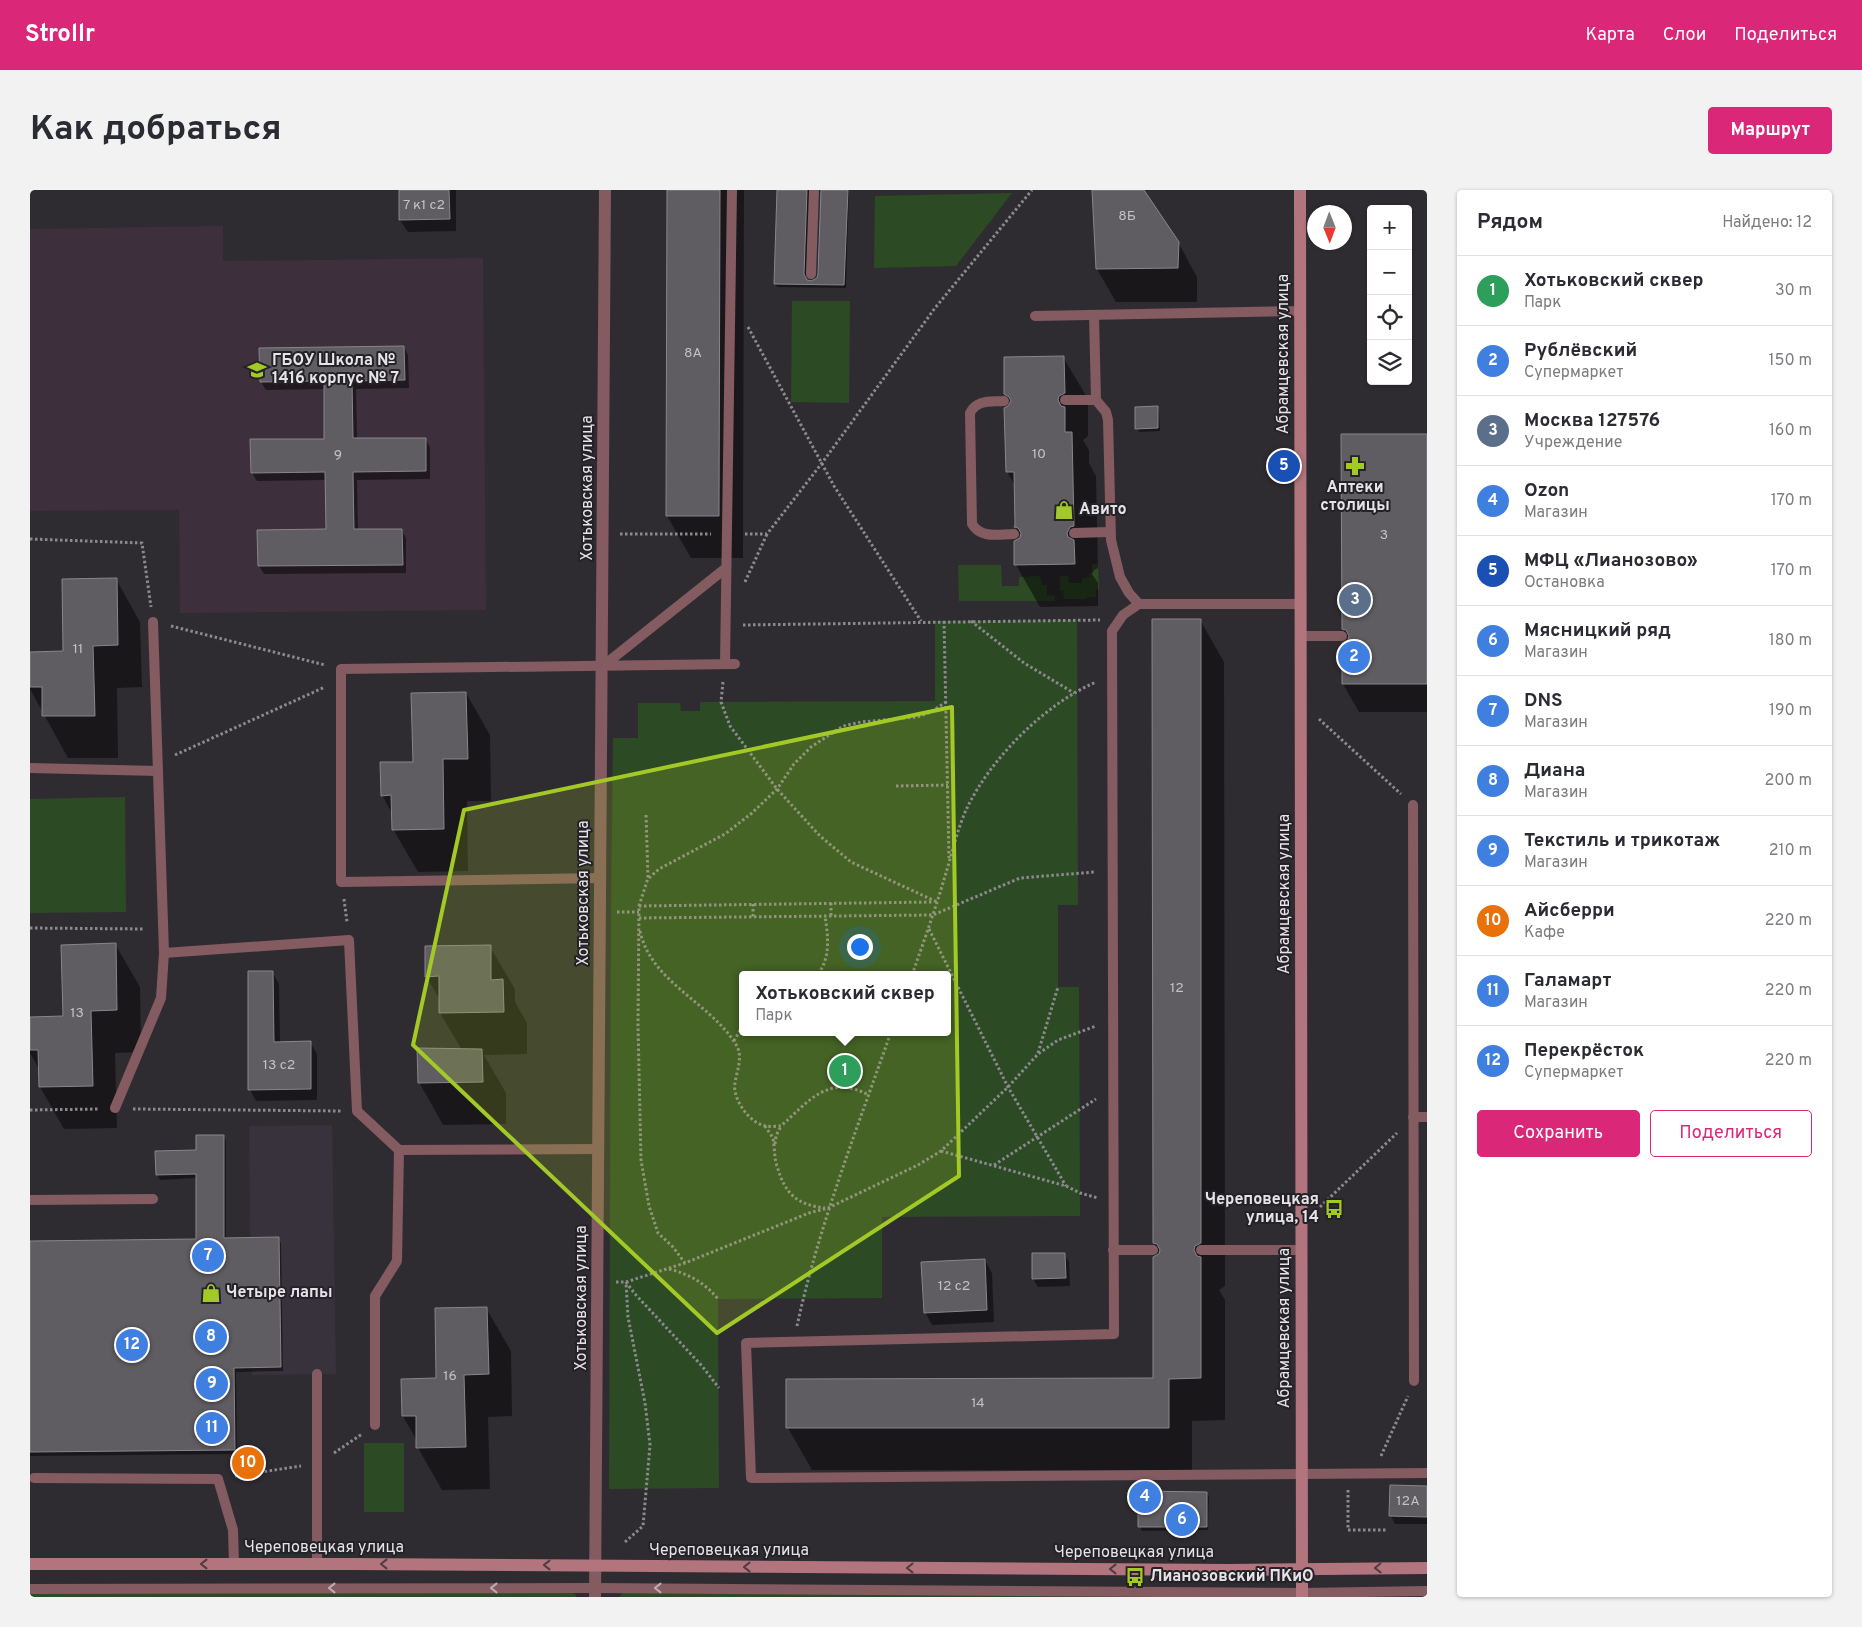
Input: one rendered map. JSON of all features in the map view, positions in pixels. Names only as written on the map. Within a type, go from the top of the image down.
[{"type":"street","name":"Хотьковская улица","points":[[595,1592],[605,190]]},
{"type":"street","name":"Абрамцевская улица","points":[[1300,190],[1302,1595]]},
{"type":"street","name":"Череповецкая улица","points":[[30,1564],[1302,1570],[1427,1568]]},
{"type":"lane","points":[[601,878],[342,882],[341,674],[730,664],[724,625],[732,190]]},
{"type":"lane","points":[[811,274],[814,190]]},
{"type":"lane","points":[[1035,316],[1300,311]]},
{"type":"lane","points":[[1094,315],[1096,400],[1106,412],[1108,420],[1110,532],[1120,578],[1129,593],[1139,604]]},
{"type":"lane","points":[[1065,400],[1096,400]]},
{"type":"lane","points":[[1004,402],[982,402],[977,404],[970,413],[972,524],[978,532],[984,535],[1014,534]]},
{"type":"lane","points":[[1074,533],[1110,532]]},
{"type":"lane","points":[[603,666],[726,568]]},
{"type":"lane","points":[[1301,604],[1139,604],[1123,615],[1112,631],[1114,1334],[746,1343],[751,1478],[1427,1473]]},
{"type":"lane","points":[[114,1108],[161,998],[164,953],[153,622]]},
{"type":"lane","points":[[1301,636],[1342,636]]},
{"type":"lane","points":[[30,768],[158,767]]},
{"type":"lane","points":[[1413,805],[1414,1381]]},
{"type":"lane","points":[[164,953],[350,940],[357,1111],[399,1150],[599,1150]]},
{"type":"lane","points":[[1413,1118],[1427,1117]]},
{"type":"lane","points":[[375,1426],[375,1296],[397,1261],[399,1150]]},
{"type":"lane","points":[[30,1200],[153,1199]]},
{"type":"lane","points":[[1113,1250],[1153,1250]]},
{"type":"lane","points":[[1201,1250],[1301,1250]]},
{"type":"lane","points":[[317,1374],[317,1564]]},
{"type":"lane","points":[[34,1478],[218,1479],[233,1530],[234,1564]]},
{"type":"lane","points":[[30,1589],[1302,1595],[1427,1591]]},
{"type":"path","points":[[744,584],[768,534],[934,308],[1032,190]]},
{"type":"path","points":[[730,293],[834,486],[921,621]]},
{"type":"path","points":[[604,534],[768,534]]},
{"type":"path","points":[[30,539],[142,542],[153,622],[341,674]]},
{"type":"path","points":[[724,625],[1080,620]]},
{"type":"path","points":[[944,621],[949,862]]},
{"type":"path","points":[[971,621],[1024,663],[1074,693]]},
{"type":"path","points":[[730,664],[721,702],[730,726],[777,789],[824,841],[851,862],[937,902]]},
{"type":"path","points":[[158,767],[341,674]]},
{"type":"path","points":[[913,971],[929,929],[967,808],[992,768],[1022,735],[1054,707],[1074,693],[1112,675]]},
{"type":"path","points":[[648,878],[659,869],[725,834],[752,814],[777,789],[794,764],[811,747],[843,726],[861,722],[917,717],[931,712],[946,702]]},
{"type":"path","points":[[1301,702],[1413,805]]},
{"type":"path","points":[[896,786],[948,785]]},
{"type":"path","points":[[646,815],[648,878],[639,906],[638,1026],[641,1160],[648,1206],[658,1234],[673,1247],[686,1263]]},
{"type":"path","points":[[639,918],[933,915],[1020,878],[1113,871]]},
{"type":"path","points":[[342,882],[350,940]]},
{"type":"path","points":[[639,906],[937,902]]},
{"type":"path","points":[[831,903],[831,916]]},
{"type":"path","points":[[753,904],[753,917]]},
{"type":"path","points":[[820,971],[824,966],[827,953],[828,934],[825,916]]},
{"type":"path","points":[[639,918],[643,942],[665,974],[678,988],[704,1008],[734,1040],[739,1049],[740,1061],[734,1092],[741,1106],[753,1120],[765,1126],[782,1126]]},
{"type":"path","points":[[30,928],[163,929]]},
{"type":"path","points":[[929,929],[950,971]]},
{"type":"path","points":[[951,973],[1008,1087],[1066,1186]]},
{"type":"path","points":[[1038,1054],[1058,987]]},
{"type":"path","points":[[626,1282],[686,1263],[810,1213],[828,1208],[918,1165],[941,1151],[1008,1087],[1038,1054],[1058,1040],[1113,1020]]},
{"type":"path","points":[[734,1040],[739,1032]]},
{"type":"path","points":[[794,1341],[803,1298],[828,1208],[890,1036]]},
{"type":"path","points":[[774,1152],[776,1136],[782,1126],[816,1094],[838,1087],[857,1089],[869,1095]]},
{"type":"path","points":[[994,1165],[1113,1089]]},
{"type":"path","points":[[30,1110],[114,1108],[357,1111]]},
{"type":"path","points":[[1301,1224],[1413,1118]]},
{"type":"path","points":[[765,1126],[773,1138],[777,1167],[785,1187],[795,1198],[808,1206],[828,1208]]},
{"type":"path","points":[[941,1151],[1066,1186],[1080,1194],[1113,1203]]},
{"type":"path","points":[[668,1268],[686,1273],[709,1288],[718,1299]]},
{"type":"path","points":[[626,1282],[702,1366],[719,1388]]},
{"type":"path","points":[[625,1542],[642,1526],[650,1446],[645,1403],[628,1317],[626,1282]]},
{"type":"path","points":[[1374,1473],[1414,1381]]},
{"type":"path","points":[[1348,1473],[1348,1530],[1388,1530]]},
{"type":"highlighted area","points":[[952,707],[959,1176],[717,1333],[413,1045],[464,810]]},
{"type":"shaded area","name":"ГБОУ Школа № 1416 корпус № 7","points":[[223,226],[223,261],[483,258],[486,610],[180,613],[179,510],[30,511],[30,229]]},
{"type":"shaded area","points":[[332,1125],[336,1374],[252,1375],[249,1126]]},
{"type":"green space","points":[[1012,193],[956,266],[874,268],[875,196]]},
{"type":"green space","points":[[792,301],[850,301],[849,403],[791,402]]},
{"type":"green space","points":[[1092,564],[1098,564],[1099,589],[1096,589],[1096,597],[1064,599],[1063,591],[1060,591],[1060,576],[1068,576],[1069,583],[1082,583],[1082,579],[1090,577]]},
{"type":"green space","points":[[958,565],[1001,565],[1002,586],[1019,586],[1019,577],[1040,576],[1042,585],[1047,585],[1047,595],[1055,596],[1055,601],[959,601]]},
{"type":"green space","points":[[1077,620],[1078,905],[1058,905],[1058,987],[1079,987],[1080,1216],[882,1217],[882,1298],[718,1299],[719,1488],[609,1489],[613,738],[638,738],[638,703],[680,703],[681,711],[700,711],[700,702],[935,701],[935,621]]},
{"type":"green space","points":[[125,797],[126,912],[30,913],[30,799]]},
{"type":"green space","points":[[364,1443],[404,1443],[404,1512],[364,1512]]},
{"type":"green space","points":[[628,1587],[1263,1597],[619,1597]]},
{"type":"green space","points":[[568,1589],[576,1597],[30,1597],[30,1590]]},
{"type":"building","points":[[399,190],[449,190],[450,219],[399,220]]},
{"type":"building","points":[[667,190],[720,190],[719,516],[666,516]]},
{"type":"building","points":[[777,190],[807,190],[804,274],[807,280],[811,281],[817,278],[818,274],[821,190],[848,190],[844,285],[774,284]]},
{"type":"building","points":[[1092,190],[1144,190],[1179,242],[1178,268],[1096,269]]},
{"type":"building","points":[[404,346],[405,380],[352,381],[353,438],[426,438],[426,471],[353,472],[354,529],[402,529],[403,565],[258,566],[257,530],[326,529],[325,472],[251,473],[250,439],[324,439],[324,381],[260,382],[259,348]]},
{"type":"building","points":[[1064,356],[1065,393],[1059,396],[1058,400],[1061,406],[1065,407],[1065,432],[1072,432],[1074,526],[1070,527],[1067,533],[1068,537],[1074,540],[1075,564],[1014,565],[1014,541],[1020,538],[1021,533],[1018,528],[1014,527],[1014,472],[1006,472],[1004,408],[1011,401],[1004,394],[1004,357]]},
{"type":"building","points":[[1158,406],[1158,428],[1135,429],[1135,407]]},
{"type":"building","points":[[1341,434],[1427,434],[1427,684],[1342,684],[1342,643],[1348,640],[1349,636],[1346,630],[1342,629]]},
{"type":"building","points":[[117,578],[118,645],[93,646],[95,716],[42,716],[42,687],[30,687],[30,652],[63,651],[62,579]]},
{"type":"building","points":[[1152,619],[1201,619],[1201,1243],[1195,1246],[1194,1250],[1197,1256],[1201,1257],[1201,1378],[1169,1379],[1169,1428],[786,1428],[786,1379],[1153,1378],[1153,1257],[1159,1254],[1160,1250],[1157,1244],[1153,1243]]},
{"type":"building","points":[[466,692],[468,759],[443,759],[444,829],[392,830],[391,795],[381,796],[380,762],[413,762],[411,693]]},
{"type":"building","points":[[116,943],[117,1010],[91,1011],[93,1086],[39,1087],[38,1050],[30,1050],[30,1017],[63,1016],[61,945]]},
{"type":"building","points":[[491,945],[491,980],[503,979],[504,1012],[439,1013],[439,976],[425,977],[425,946]]},
{"type":"building","points":[[248,971],[273,971],[274,1042],[311,1041],[311,1089],[248,1090]]},
{"type":"building","points":[[417,1048],[482,1049],[483,1082],[418,1083]]},
{"type":"building","points":[[196,1135],[224,1135],[224,1238],[279,1237],[281,1367],[234,1368],[235,1450],[30,1452],[30,1241],[196,1239],[196,1174],[156,1175],[155,1151],[196,1150]]},
{"type":"building","points":[[1032,1253],[1065,1253],[1066,1278],[1032,1279]]},
{"type":"building","points":[[985,1259],[987,1310],[924,1313],[921,1262]]},
{"type":"building","points":[[487,1307],[489,1374],[464,1375],[466,1447],[416,1448],[416,1416],[402,1416],[401,1379],[436,1378],[435,1308]]},
{"type":"building","points":[[1390,1485],[1427,1486],[1427,1517],[1389,1516]]},
{"type":"building","points":[[1138,1491],[1207,1492],[1207,1527],[1138,1527]]},
{"type":"place","name":"ГБОУ Школа № 1416 корпус № 7","points":[[257,370]]},
{"type":"place","name":"МФЦ «Лианозово»","points":[[1284,466]]},
{"type":"place","name":"Аптеки столицы","points":[[1355,466]]},
{"type":"place","name":"Авито","points":[[1064,510]]},
{"type":"place","name":"Москва 127576","points":[[1355,600]]},
{"type":"place","name":"Рублёвский","points":[[1354,657]]},
{"type":"place","name":"Хотьковский сквер","points":[[845,1071]]},
{"type":"place","name":"Череповецкая улица, 14","points":[[1334,1209]]},
{"type":"place","name":"DNS","points":[[208,1256]]},
{"type":"place","name":"Четыре лапы","points":[[211,1293]]},
{"type":"place","name":"Диана","points":[[211,1337]]},
{"type":"place","name":"Перекрёсток","points":[[132,1345]]},
{"type":"place","name":"Текстиль и трикотаж","points":[[212,1384]]},
{"type":"place","name":"Галамарт","points":[[212,1428]]},
{"type":"place","name":"Айсберри","points":[[248,1463]]},
{"type":"place","name":"Ozon","points":[[1145,1497]]},
{"type":"place","name":"Мясницкий ряд","points":[[1182,1520]]},
{"type":"place","name":"Лианозовский ПКиО","points":[[1135,1577]]}]
